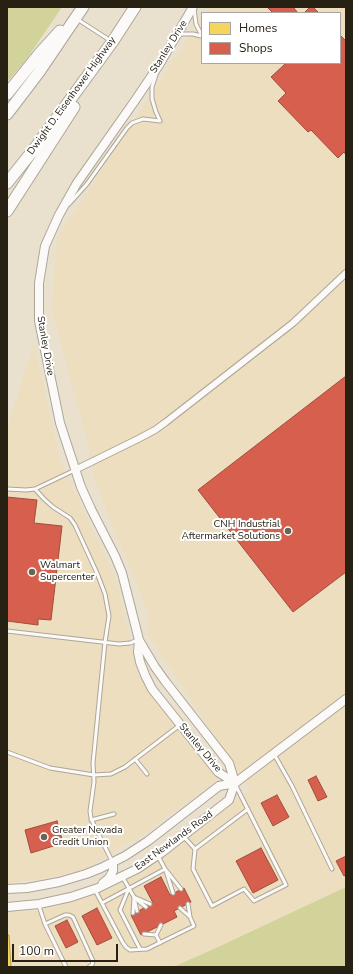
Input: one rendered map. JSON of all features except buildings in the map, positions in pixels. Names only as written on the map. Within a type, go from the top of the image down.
[{"type":"highway","points":[[7,114],[39,72],[82,7]]},
{"type":"highway","points":[[7,94],[40,53],[82,7]]},
{"type":"highway","name":"Dwight D. Eisenhower Highway","points":[[7,183],[35,148],[113,42],[135,7]]},
{"type":"highway","points":[[7,211],[71,110],[104,63],[113,42]]},
{"type":"street","name":"Stanley Drive","points":[[193,7],[159,65],[77,183],[59,215],[45,246],[39,283],[39,321],[60,423],[75,470],[88,503],[119,564],[125,582],[139,640],[165,682],[229,763],[235,784]]},
{"type":"street","points":[[75,470],[143,436],[166,422],[293,323],[346,273]]},
{"type":"street","name":"Stanley Drive","points":[[139,640],[138,652],[145,675],[152,689],[218,772],[235,784]]},
{"type":"street","name":"East Newlands Road","points":[[7,890],[59,882],[86,874],[137,849],[219,786],[235,784],[346,699]]},
{"type":"street","name":"East Newlands Road","points":[[7,907],[39,904],[71,897],[96,888],[138,869],[229,800],[235,784]]},
{"type":"street","points":[[96,888],[109,878],[113,870],[113,862]]},
{"type":"lane","points":[[193,7],[196,24],[201,34]]},
{"type":"lane","points":[[76,18],[113,42]]},
{"type":"lane","points":[[178,34],[194,34],[201,36]]},
{"type":"lane","points":[[59,215],[87,184],[129,125],[135,121],[143,119],[160,121],[154,105],[152,93],[152,87],[159,65]]},
{"type":"lane","points":[[7,489],[35,489],[75,470]]},
{"type":"lane","points":[[35,489],[53,507],[70,518],[75,525],[105,594],[109,616],[93,763],[94,782],[90,811],[92,820],[113,862]]},
{"type":"lane","points":[[7,631],[119,644],[139,640]]},
{"type":"lane","points":[[7,752],[50,768],[94,775],[111,774],[125,767],[180,725]]},
{"type":"lane","points":[[274,754],[292,786],[332,868]]},
{"type":"lane","points":[[135,759],[146,774]]},
{"type":"lane","points":[[235,784],[248,809],[286,885],[254,901],[244,890],[212,906],[193,869],[195,849],[248,809]]},
{"type":"lane","points":[[92,820],[114,814]]},
{"type":"lane","points":[[183,836],[195,849]]},
{"type":"lane","points":[[158,855],[165,869],[172,893]]},
{"type":"lane","points":[[102,903],[165,869]]},
{"type":"lane","points":[[165,869],[181,889]]},
{"type":"lane","points":[[123,876],[134,897],[137,911]]},
{"type":"lane","points":[[96,888],[122,943],[130,950],[147,949],[194,926],[190,917],[188,904]]},
{"type":"lane","points":[[129,888],[120,910],[140,949]]},
{"type":"lane","points":[[134,897],[150,904]]},
{"type":"lane","points":[[134,897],[146,907]]},
{"type":"lane","points":[[133,913],[134,897]]},
{"type":"lane","points":[[39,904],[45,924],[66,967]]},
{"type":"lane","points":[[180,908],[190,917]]},
{"type":"lane","points":[[45,924],[65,915],[73,917],[93,961],[92,965],[89,967]]},
{"type":"lane","points":[[156,935],[161,925]]},
{"type":"lane","points":[[157,927],[156,935],[160,943]]},
{"type":"lane","points":[[148,932],[156,935]]},
{"type":"lane","points":[[144,934],[156,935]]},
{"type":"shaded area","points":[[209,7],[346,7],[346,887],[173,967],[7,967],[7,913],[37,911],[113,888],[143,871],[250,790],[148,634],[149,614],[95,482],[89,449],[52,309],[57,239],[201,19],[201,64],[341,64],[341,12],[206,12]]},
{"type":"shaded area","points":[[34,344],[60,459],[76,496],[115,576],[138,672],[218,779],[143,834],[84,869],[49,878],[7,883],[7,429]]},
{"type":"green space","points":[[7,7],[62,7],[26,60],[7,82]]},
{"type":"green space","points":[[346,887],[346,967],[173,967],[216,948]]},
{"type":"place","name":"CNH Industrial Aftermarket Solutions","points":[[288,531]]},
{"type":"place","name":"Walmart Supercenter","points":[[32,572]]},
{"type":"place","name":"Greater Nevada Credit Union","points":[[44,837]]}]
